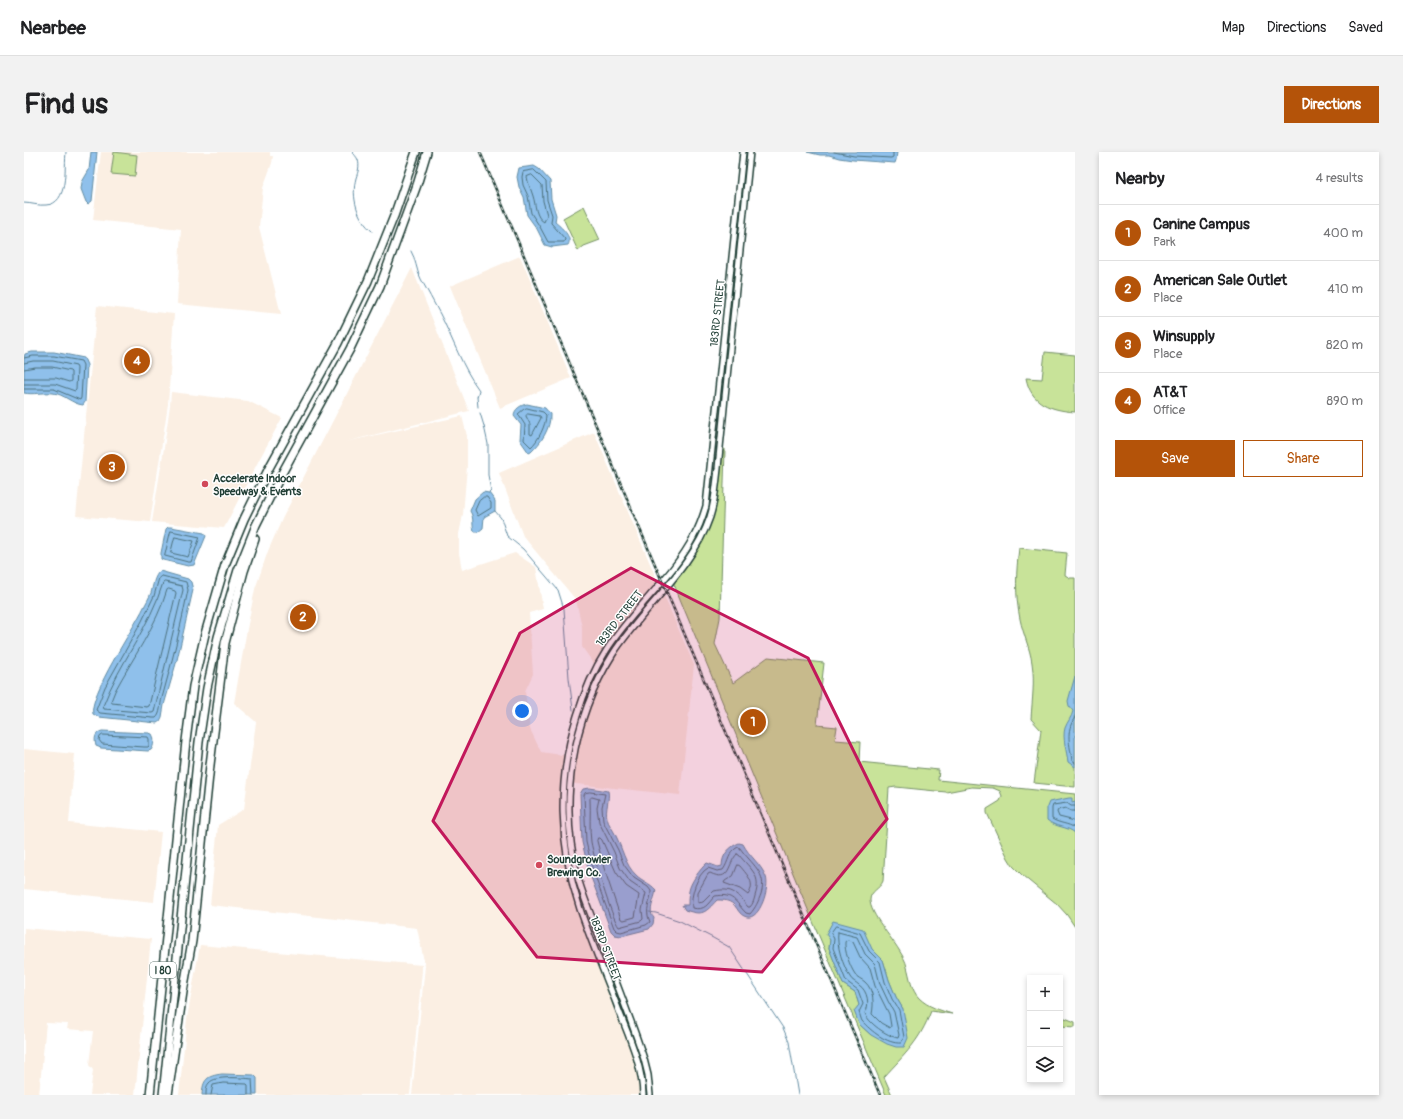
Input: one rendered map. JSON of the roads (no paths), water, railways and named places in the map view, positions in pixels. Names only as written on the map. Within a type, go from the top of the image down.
[{"type":"highway","name":"I 80","points":[[150,1095],[186,741],[193,686],[205,634],[225,565],[244,519],[269,468],[338,343],[365,288],[394,216],[416,152]]},
{"type":"highway","name":"I 80","points":[[162,1095],[199,742],[207,688],[218,637],[238,570],[256,524],[350,349],[380,286],[418,184],[427,152]]},
{"type":"highway","points":[[168,1095],[192,941],[210,765],[225,643],[244,571],[268,501]]},
{"type":"street","name":"183RD STREET","points":[[644,1095],[640,1065],[580,909],[567,859],[563,827],[565,768],[574,726],[594,673],[606,650],[619,632],[676,564],[695,535],[706,506],[743,152]]},
{"type":"street","name":"183RD STREET","points":[[650,1095],[648,1075],[641,1050],[578,877],[569,817],[573,762],[579,731],[590,698],[603,670],[623,639],[684,565],[701,538],[710,516],[715,495],[750,152]]},
{"type":"water","points":[[91,152],[97,152],[92,201],[88,204],[81,189],[82,182],[89,170]]},
{"type":"water","points":[[807,152],[897,152],[895,163],[853,160]]},
{"type":"water","points":[[534,166],[539,169],[550,181],[551,199],[556,215],[555,222],[568,236],[568,245],[552,247],[545,245],[537,229],[527,215],[524,197],[519,187],[517,177],[519,168]]},
{"type":"water","points":[[32,352],[54,352],[84,358],[87,365],[85,402],[83,405],[75,403],[57,394],[24,393],[24,358],[25,354]]},
{"type":"water","points":[[527,404],[545,408],[550,414],[549,425],[545,435],[529,453],[520,440],[521,425],[514,416],[515,411],[518,408]]},
{"type":"water","points":[[483,492],[489,493],[495,501],[495,511],[484,517],[483,528],[478,532],[475,532],[470,511],[475,499]]},
{"type":"water","points":[[168,527],[204,533],[206,536],[194,565],[188,566],[161,559],[166,529]]},
{"type":"water","points":[[160,571],[188,579],[191,582],[193,590],[162,717],[157,723],[99,717],[93,714],[93,705],[97,693],[139,617],[151,593],[155,578]]},
{"type":"water","points":[[1075,676],[1075,767],[1068,762],[1064,732],[1073,711],[1069,706],[1068,701]]},
{"type":"water","points":[[102,731],[149,733],[152,734],[154,740],[151,750],[148,751],[101,748],[96,746],[95,738],[98,733]]},
{"type":"water","points":[[590,788],[608,791],[608,820],[626,861],[636,875],[656,890],[651,909],[654,918],[653,924],[649,929],[621,936],[615,935],[611,931],[589,872],[582,842],[580,794],[583,789]]},
{"type":"water","points":[[1072,798],[1072,802],[1075,801],[1075,833],[1069,829],[1050,823],[1047,820],[1047,807],[1049,802]]},
{"type":"water","points":[[739,843],[743,844],[764,872],[766,877],[767,888],[763,902],[756,913],[752,917],[747,917],[740,913],[733,904],[724,900],[717,900],[709,908],[700,913],[685,910],[682,905],[688,905],[690,888],[693,880],[701,869],[707,863],[718,867],[722,866],[723,858],[727,852]]},
{"type":"water","points":[[833,921],[863,929],[872,949],[883,960],[889,980],[903,1009],[908,1038],[904,1047],[896,1047],[887,1044],[871,1035],[859,1024],[854,1011],[859,1005],[855,992],[843,984],[829,948],[830,940],[826,934]]},
{"type":"water","points":[[222,1074],[254,1075],[257,1078],[257,1095],[202,1095],[203,1085],[207,1079],[209,1077]]},
{"type":"waterway","points":[[24,203],[46,205],[59,199],[64,184],[66,152]]},
{"type":"waterway","points":[[352,152],[358,159],[359,164],[354,193],[356,207],[362,220],[372,231]]},
{"type":"waterway","points":[[411,251],[421,279],[440,314],[458,353],[479,390],[477,397],[478,407]]},
{"type":"waterway","points":[[480,413],[488,444],[488,475],[491,491],[489,493]]},
{"type":"waterway","points":[[495,511],[501,518],[507,536],[523,549],[558,590],[564,609],[573,710]]},
{"type":"waterway","points":[[649,912],[680,921],[729,947],[783,1028],[789,1042],[798,1095]]},
{"type":"railway","points":[[480,152],[880,1095]]},
{"type":"place","name":"AT&T","points":[[137,361]]},
{"type":"place","name":"Winsupply","points":[[112,467]]},
{"type":"place","name":"Accelerate Indoor Speedway & Events","points":[[205,484]]},
{"type":"place","name":"American Sale Outlet","points":[[303,617]]},
{"type":"place","name":"Canine Campus","points":[[753,722]]},
{"type":"place","name":"Soundgrowler Brewing Co.","points":[[539,865]]}]
